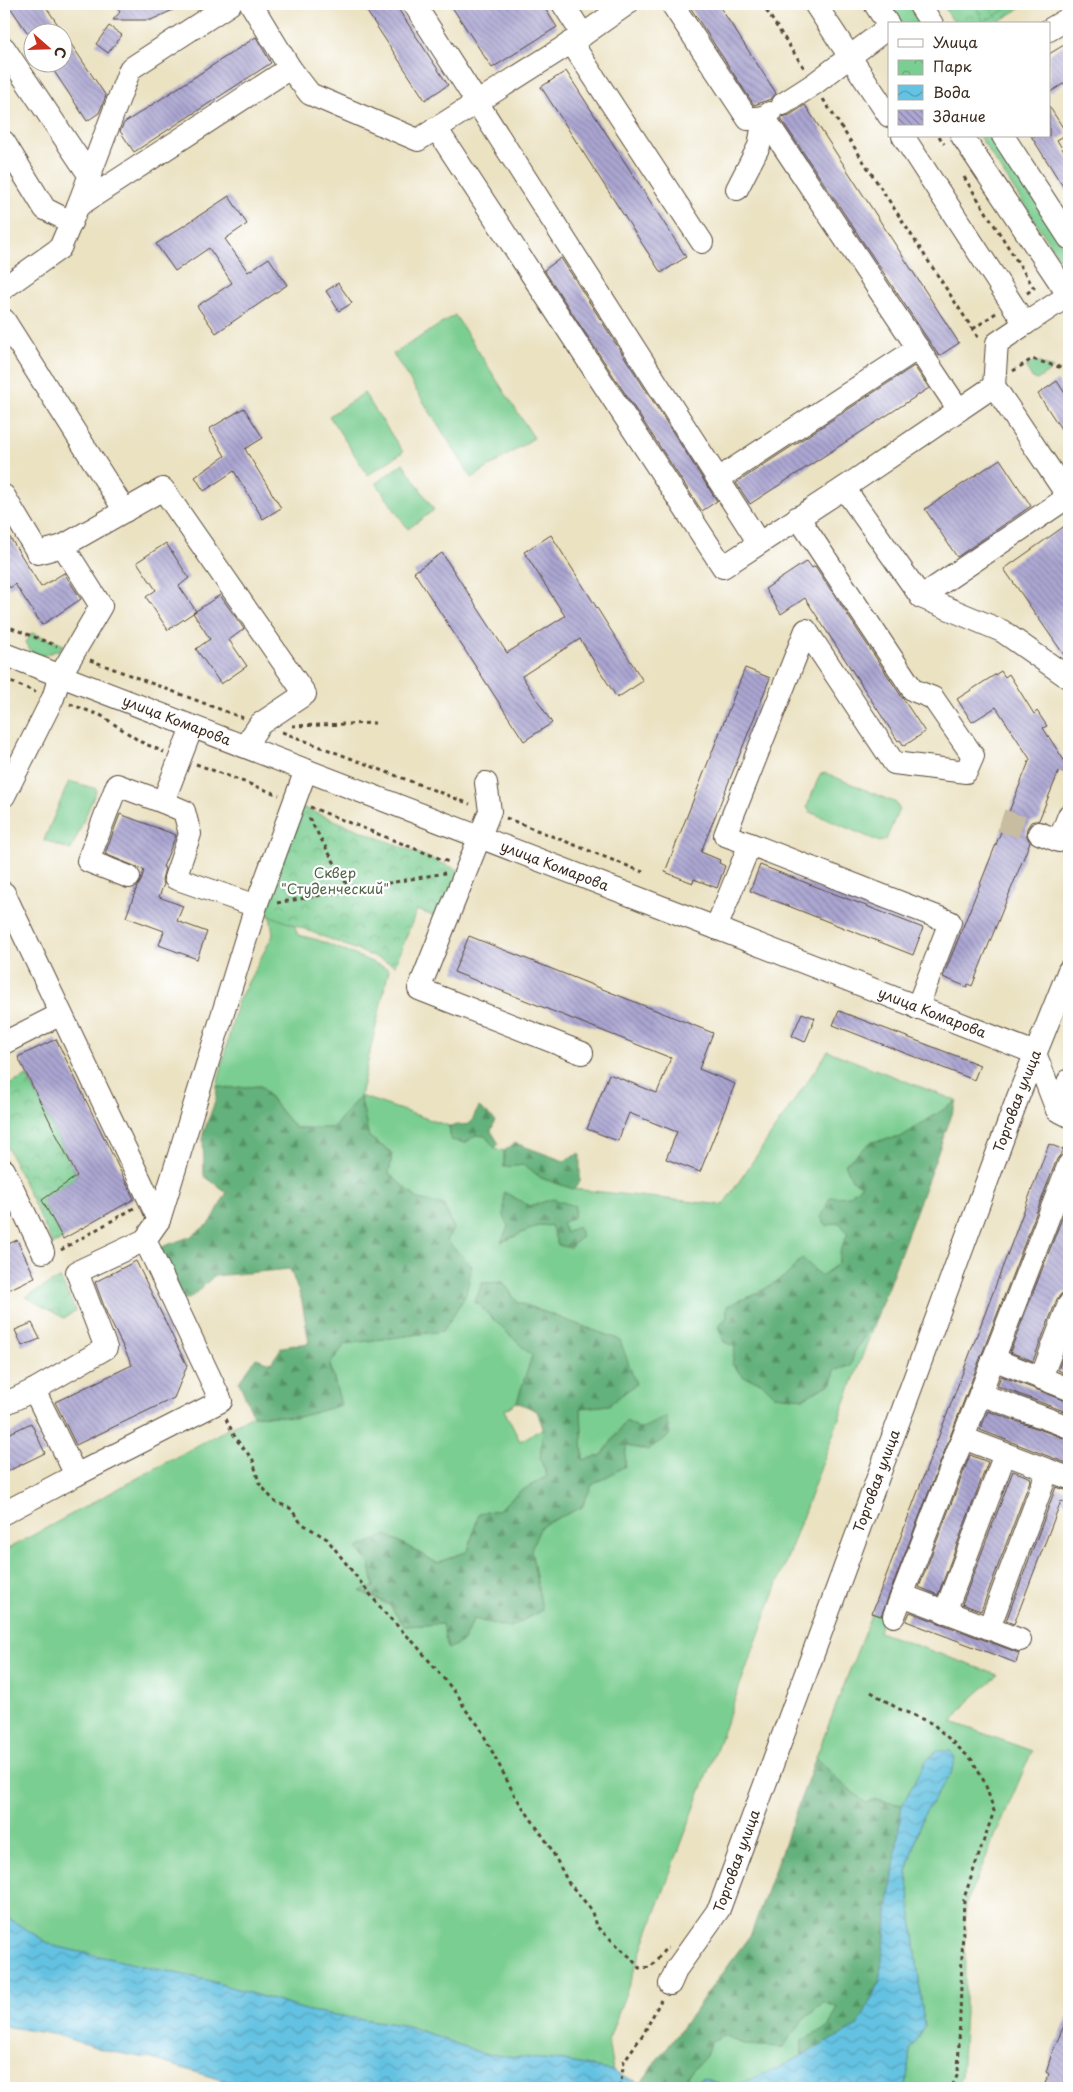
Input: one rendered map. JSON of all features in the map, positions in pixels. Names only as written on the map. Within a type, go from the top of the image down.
[{"type":"street","points":[[4,288],[60,248],[90,176],[130,69],[230,4]]},
{"type":"street","points":[[251,4],[290,68],[310,94],[418,140],[577,39],[627,4]]},
{"type":"street","points":[[414,4],[759,543]]},
{"type":"street","points":[[563,4],[577,39],[702,242]]},
{"type":"street","points":[[672,4],[748,119],[774,110],[814,84],[888,27]]},
{"type":"street","points":[[815,4],[888,114]]},
{"type":"street","points":[[875,4],[888,24]]},
{"type":"street","points":[[919,4],[931,22]]},
{"type":"street","points":[[1050,29],[1069,18]]},
{"type":"street","points":[[4,48],[90,176]]},
{"type":"street","points":[[4,142],[45,208],[75,214],[290,68]]},
{"type":"street","points":[[737,189],[759,146],[774,110]]},
{"type":"street","points":[[774,110],[918,348],[959,410]]},
{"type":"street","points":[[436,128],[723,567],[959,410],[995,375]]},
{"type":"street","points":[[904,138],[1025,324]]},
{"type":"street","points":[[921,597],[1069,497],[995,375],[997,343],[1069,295],[963,138]]},
{"type":"street","points":[[1004,138],[1069,238]]},
{"type":"street","points":[[4,320],[124,511]]},
{"type":"street","points":[[718,479],[918,348]]},
{"type":"street","points":[[844,488],[921,597],[1002,631],[1069,678]]},
{"type":"street","points":[[4,496],[38,553],[63,546],[163,489],[305,694],[260,724],[245,746]]},
{"type":"street","points":[[798,517],[913,690],[933,698],[973,756],[966,772],[894,763],[806,630],[725,835],[950,922],[917,1008]]},
{"type":"street","points":[[4,796],[53,698],[60,676],[100,606],[63,546]]},
{"type":"street","name":"улица Комарова","points":[[4,654],[1035,1053]]},
{"type":"street","points":[[163,802],[192,727]]},
{"type":"street","points":[[4,1404],[34,1390],[106,1348],[77,1272],[145,1240],[159,1220],[256,906],[297,802],[306,770]]},
{"type":"street","points":[[486,783],[490,811],[419,989],[582,1053]]},
{"type":"street","points":[[129,877],[88,861],[117,785],[184,811],[190,834],[175,878],[256,906]]},
{"type":"street","points":[[1039,833],[1059,841],[1069,815]]},
{"type":"street","points":[[716,928],[750,844]]},
{"type":"street","points":[[4,893],[159,1220]]},
{"type":"street","name":"Торговая улица","points":[[673,1976],[719,1910],[1035,1053],[1069,970]]},
{"type":"street","points":[[4,1043],[61,1014]]},
{"type":"street","points":[[1035,1053],[1063,1113]]},
{"type":"street","points":[[1063,1113],[1069,1080]]},
{"type":"street","points":[[4,1170],[49,1252]]},
{"type":"street","points":[[894,1616],[962,1438],[1067,1174]]},
{"type":"street","points":[[4,1513],[221,1401],[145,1240]]},
{"type":"street","points":[[1041,1378],[1069,1304]]},
{"type":"street","points":[[993,1360],[1069,1389]]},
{"type":"street","points":[[34,1390],[76,1475]]},
{"type":"street","points":[[980,1394],[1069,1427]]},
{"type":"street","points":[[962,1438],[1069,1478]]},
{"type":"street","points":[[945,1612],[1005,1454]]},
{"type":"street","points":[[989,1628],[1048,1470]]},
{"type":"street","points":[[902,1595],[1020,1640]]},
{"type":"path","points":[[762,4],[995,375],[1004,377],[1032,359],[1069,370]]},
{"type":"path","points":[[982,4],[990,8],[997,4]]},
{"type":"path","points":[[4,625],[490,811],[643,872]]},
{"type":"path","points":[[4,679],[102,716],[142,742],[180,758],[466,869]]},
{"type":"path","points":[[290,726],[375,723]]},
{"type":"path","points":[[297,802],[350,890]]},
{"type":"path","points":[[256,906],[466,869]]},
{"type":"path","points":[[49,1252],[140,1204]]},
{"type":"path","points":[[221,1401],[236,1439],[253,1460],[259,1483],[275,1502],[290,1508],[301,1523],[327,1539],[371,1597],[416,1645],[459,1697],[465,1709],[479,1726],[516,1796],[549,1845],[568,1882],[591,1909],[596,1926],[630,1957],[639,1968],[651,1967],[666,1948],[676,1950],[673,1976],[644,2033],[624,2061],[620,2088]]},
{"type":"path","points":[[871,1692],[897,1708],[933,1724],[972,1760],[985,1783],[994,1811],[964,1898],[958,2074],[951,2088]]},
{"type":"green space","points":[[890,4],[908,4],[920,22],[902,22]]},
{"type":"green space","points":[[942,4],[1027,4],[997,22],[954,22]]},
{"type":"green space","points":[[974,4],[1014,4],[984,22]]},
{"type":"green space","points":[[980,138],[997,138],[1069,255],[1069,273]]},
{"type":"green space","points":[[455,315],[534,438],[472,478],[393,354]]},
{"type":"green space","points":[[1035,361],[1053,369],[1037,380],[1031,377],[1026,367]]},
{"type":"green space","points":[[364,393],[403,452],[368,475],[329,416]]},
{"type":"green space","points":[[403,463],[434,510],[408,529],[376,483]]},
{"type":"green space","points":[[32,633],[64,645],[59,650],[41,656],[30,651],[25,642]]},
{"type":"green space","points":[[826,773],[896,803],[899,809],[886,840],[880,842],[810,812],[807,807],[820,774]]},
{"type":"green space","points":[[69,781],[97,789],[71,850],[44,840]]},
{"type":"green space","name":"Сквер \"Студенческий\"","points":[[299,806],[459,870],[439,918],[417,910],[395,965],[266,914],[263,902]]},
{"type":"green space","points":[[286,906],[298,935],[318,940],[389,969],[360,1096],[333,1128],[295,1128],[261,1086],[227,1088],[217,1086],[237,1003],[273,935],[269,908]]},
{"type":"green space","points":[[828,1051],[957,1101],[901,1137],[871,1142],[862,1185],[849,1196],[839,1221],[848,1234],[841,1249],[838,1264],[821,1276],[802,1258],[788,1275],[758,1293],[727,1306],[727,1317],[718,1327],[735,1347],[744,1377],[761,1382],[774,1395],[804,1398],[832,1383],[835,1370],[851,1365],[854,1353],[877,1316],[608,2041],[613,2071],[564,2061],[484,2054],[408,2026],[309,2011],[207,1980],[53,1946],[8,1918],[4,1919],[4,1551],[253,1415],[298,1417],[341,1405],[330,1364],[345,1344],[443,1331],[472,1266],[446,1240],[454,1228],[444,1205],[418,1199],[389,1174],[392,1153],[369,1137],[360,1096],[449,1126],[451,1140],[465,1143],[476,1135],[486,1136],[495,1148],[504,1151],[504,1167],[525,1165],[541,1178],[573,1189],[723,1205]],"holes":[[[504,1192],[530,1206],[553,1199],[566,1233],[582,1236],[570,1248],[558,1244],[551,1226],[540,1225],[502,1242],[508,1227]],[[503,1282],[517,1302],[620,1340],[609,1405],[581,1408],[583,1460],[601,1456],[626,1421],[640,1429],[626,1446],[625,1466],[592,1485],[582,1507],[541,1526],[531,1549],[542,1610],[509,1628],[474,1619],[462,1642],[442,1624],[405,1626],[389,1605],[361,1592],[374,1588],[370,1564],[387,1535],[437,1563],[468,1551],[479,1513],[498,1510],[519,1492],[548,1476],[540,1459],[544,1428],[520,1441],[504,1410],[517,1402],[532,1356],[475,1302]]]},
{"type":"green space","points":[[27,1076],[77,1176],[42,1200],[63,1239],[53,1245],[4,1140],[4,1087]]},
{"type":"green space","points":[[217,1086],[227,1088],[260,1086],[295,1128],[333,1128],[360,1096],[369,1137],[392,1153],[389,1174],[418,1199],[443,1205],[454,1228],[446,1240],[472,1266],[466,1295],[443,1331],[345,1344],[330,1365],[341,1405],[298,1417],[253,1415],[239,1382],[256,1358],[271,1363],[282,1347],[309,1343],[302,1301],[290,1269],[214,1276],[189,1299],[167,1299],[159,1248],[192,1236],[211,1222],[227,1192],[204,1176],[203,1134],[216,1099]]},
{"type":"green space","points":[[957,1101],[877,1316],[854,1353],[851,1366],[835,1370],[832,1383],[804,1398],[774,1395],[761,1382],[744,1377],[732,1365],[735,1347],[724,1342],[718,1327],[727,1317],[727,1306],[758,1293],[787,1275],[802,1258],[821,1276],[838,1264],[841,1249],[848,1234],[839,1222],[827,1226],[821,1218],[830,1197],[849,1196],[862,1185],[852,1180],[845,1164],[871,1142],[901,1137]]},
{"type":"green space","points":[[479,1107],[495,1120],[491,1131],[499,1144],[495,1148],[485,1136],[476,1135],[465,1143],[451,1140],[449,1126],[470,1124]]},
{"type":"green space","points":[[515,1143],[564,1161],[580,1153],[580,1182],[574,1189],[541,1178],[525,1165],[504,1167],[504,1151]]},
{"type":"green space","points":[[504,1192],[530,1206],[553,1199],[575,1206],[574,1217],[562,1223],[566,1233],[577,1226],[582,1236],[570,1248],[558,1245],[551,1226],[540,1225],[501,1242],[508,1227],[504,1216]]},
{"type":"green space","points":[[60,1278],[76,1311],[64,1318],[26,1297]]},
{"type":"green space","points":[[503,1282],[517,1302],[620,1340],[636,1384],[609,1405],[581,1408],[583,1460],[601,1456],[626,1421],[640,1429],[666,1417],[670,1435],[647,1450],[626,1446],[625,1466],[592,1485],[582,1507],[541,1526],[531,1549],[542,1610],[509,1628],[474,1619],[462,1642],[448,1649],[442,1624],[404,1626],[389,1604],[360,1591],[374,1587],[370,1564],[357,1548],[387,1535],[437,1563],[468,1551],[479,1513],[498,1510],[519,1492],[547,1476],[540,1459],[543,1428],[537,1411],[517,1402],[532,1356],[475,1302],[482,1283]]},
{"type":"green space","points":[[872,1613],[883,1618],[879,1632],[998,1675],[967,1703],[952,1722],[1032,1751],[965,1906],[965,2012],[961,2078],[955,2088],[906,2088],[910,2050],[924,2026],[907,1872],[923,1816],[953,1770],[926,1761],[902,1805],[876,1800],[866,1803],[839,1781],[816,1757]]},
{"type":"green space","points":[[816,1757],[839,1781],[866,1803],[876,1800],[902,1805],[879,1983],[858,2026],[802,2056],[802,2040],[828,2028],[838,2008],[824,2002],[802,2021],[783,2047],[746,2045],[724,2036],[710,2043],[706,2056],[687,2076],[687,2088],[651,2088],[640,2084],[751,1934]]},
{"type":"green space","points":[[825,2002],[838,2008],[828,2028],[802,2040],[802,2056],[777,2069],[731,2087],[703,2078],[687,2088],[687,2076],[706,2056],[710,2042],[724,2036],[746,2045],[783,2047],[802,2021]]},
{"type":"water","points":[[937,1751],[950,1751],[955,1758],[953,1770],[923,1816],[907,1872],[924,2026],[910,2050],[906,2088],[686,2088],[703,2078],[731,2087],[777,2069],[858,2026],[879,1983],[902,1805],[926,1761]]},
{"type":"water","points":[[8,1918],[53,1946],[207,1980],[309,2011],[408,2026],[484,2054],[564,2061],[613,2071],[651,2088],[248,2088],[152,2059],[107,2051],[57,2035],[4,2026],[4,1919]]},
{"type":"building","points":[[8,4],[44,4],[56,22],[22,22],[22,25]]},
{"type":"building","points":[[113,4],[186,4],[151,20],[113,20],[120,12]]},
{"type":"building","points":[[362,4],[395,4],[448,85],[425,100]]},
{"type":"building","points":[[450,4],[542,4],[557,27],[492,68]]},
{"type":"building","points":[[688,4],[718,4],[776,93],[771,99],[754,105]]},
{"type":"building","points":[[109,26],[122,35],[108,53],[96,44]]},
{"type":"building","points":[[256,37],[271,63],[134,152],[120,131],[124,123]]},
{"type":"building","points":[[1069,42],[1069,80],[1050,92],[1050,53]]},
{"type":"building","points":[[72,46],[106,96],[99,113],[87,121],[55,72],[72,72]]},
{"type":"building","points":[[566,71],[686,257],[661,273],[541,87]]},
{"type":"building","points":[[805,105],[959,343],[939,356],[781,119]]},
{"type":"building","points":[[1050,108],[1067,134],[1057,140],[1069,160],[1069,196],[1032,138],[1050,138]]},
{"type":"building","points":[[229,196],[247,224],[225,239],[248,272],[269,258],[287,285],[216,333],[197,306],[232,283],[209,248],[175,271],[156,244]]},
{"type":"building","points":[[561,258],[717,501],[702,511],[544,270]]},
{"type":"building","points":[[338,283],[352,303],[339,311],[326,291]]},
{"type":"building","points":[[914,366],[929,388],[750,504],[736,483]]},
{"type":"building","points":[[1057,381],[1069,400],[1069,441],[1038,394]]},
{"type":"building","points":[[244,408],[263,438],[245,449],[281,508],[263,519],[234,471],[204,491],[195,477],[225,456],[209,429]]},
{"type":"building","points":[[1000,459],[1031,506],[957,557],[925,509]]},
{"type":"building","points":[[1069,523],[1069,662],[1004,569]]},
{"type":"building","points":[[4,528],[41,587],[64,573],[81,599],[42,625],[15,584],[10,588],[4,579]]},
{"type":"building","points":[[551,535],[643,681],[617,698],[580,639],[522,676],[552,723],[524,741],[414,572],[442,553],[507,653],[565,616],[524,552]]},
{"type":"building","points":[[166,543],[189,578],[179,586],[196,611],[168,630],[146,597],[156,590],[137,562]]},
{"type":"building","points":[[807,561],[812,568],[815,566],[925,732],[904,746],[900,740],[898,741],[805,598],[781,614],[765,589]]},
{"type":"building","points":[[220,595],[244,629],[229,640],[247,666],[221,684],[196,649],[210,639],[193,613]]},
{"type":"building","points":[[745,668],[770,678],[701,852],[720,860],[719,863],[725,866],[717,888],[694,879],[693,883],[665,872]]},
{"type":"building","points":[[1001,671],[1005,677],[1009,674],[1034,714],[1037,711],[1047,726],[1043,728],[1069,768],[1069,775],[1059,771],[1039,820],[1031,822],[1027,828],[1026,835],[1030,842],[972,986],[968,984],[967,987],[943,977],[1030,759],[996,707],[972,722],[957,699]]},
{"type":"building","points":[[120,814],[176,835],[163,867],[165,868],[162,880],[164,884],[159,897],[183,906],[177,921],[207,932],[197,959],[159,945],[164,931],[126,917],[144,870],[105,854]]},
{"type":"building","points":[[760,865],[923,928],[913,955],[750,891]]},
{"type":"building","points":[[469,936],[713,1033],[699,1069],[735,1084],[700,1172],[666,1159],[677,1132],[629,1113],[618,1141],[587,1129],[609,1074],[657,1093],[671,1058],[454,972]]},
{"type":"building","points":[[839,1011],[980,1065],[974,1080],[833,1025]]},
{"type":"building","points":[[802,1013],[815,1018],[805,1042],[792,1036]]},
{"type":"building","points":[[56,1039],[134,1199],[63,1239],[42,1200],[77,1176],[18,1057]]},
{"type":"building","points":[[1049,1144],[1064,1150],[1057,1159],[881,1616],[872,1613]]},
{"type":"building","points":[[1069,1200],[1069,1291],[1061,1294],[1057,1299],[1033,1361],[1010,1352]]},
{"type":"building","points":[[17,1240],[35,1277],[4,1292],[4,1246]]},
{"type":"building","points":[[136,1261],[187,1366],[174,1398],[76,1445],[55,1402],[132,1365],[107,1314],[95,1282]]},
{"type":"building","points":[[32,1323],[40,1339],[22,1346],[15,1330]]},
{"type":"building","points":[[1069,1340],[1069,1375],[1058,1370]]},
{"type":"building","points":[[1001,1376],[1069,1402],[1069,1413],[997,1386]]},
{"type":"building","points":[[988,1411],[1069,1440],[1069,1464],[980,1430]]},
{"type":"building","points":[[31,1423],[45,1453],[4,1473],[4,1436]]},
{"type":"building","points":[[970,1455],[988,1462],[938,1595],[919,1587]]},
{"type":"building","points":[[1013,1471],[1031,1478],[981,1611],[962,1604]]},
{"type":"building","points":[[1056,1487],[1069,1491],[1069,1504],[1061,1501],[1014,1624],[1006,1621]]},
{"type":"building","points":[[910,1612],[1019,1653],[1016,1663],[906,1621]]},
{"type":"building","points":[[1069,2014],[1069,2071],[1061,2088],[1043,2088],[1049,2074],[1046,2072],[1052,2053]]},
{"type":"tunnel","points":[[1001,820],[1039,833]]}]
